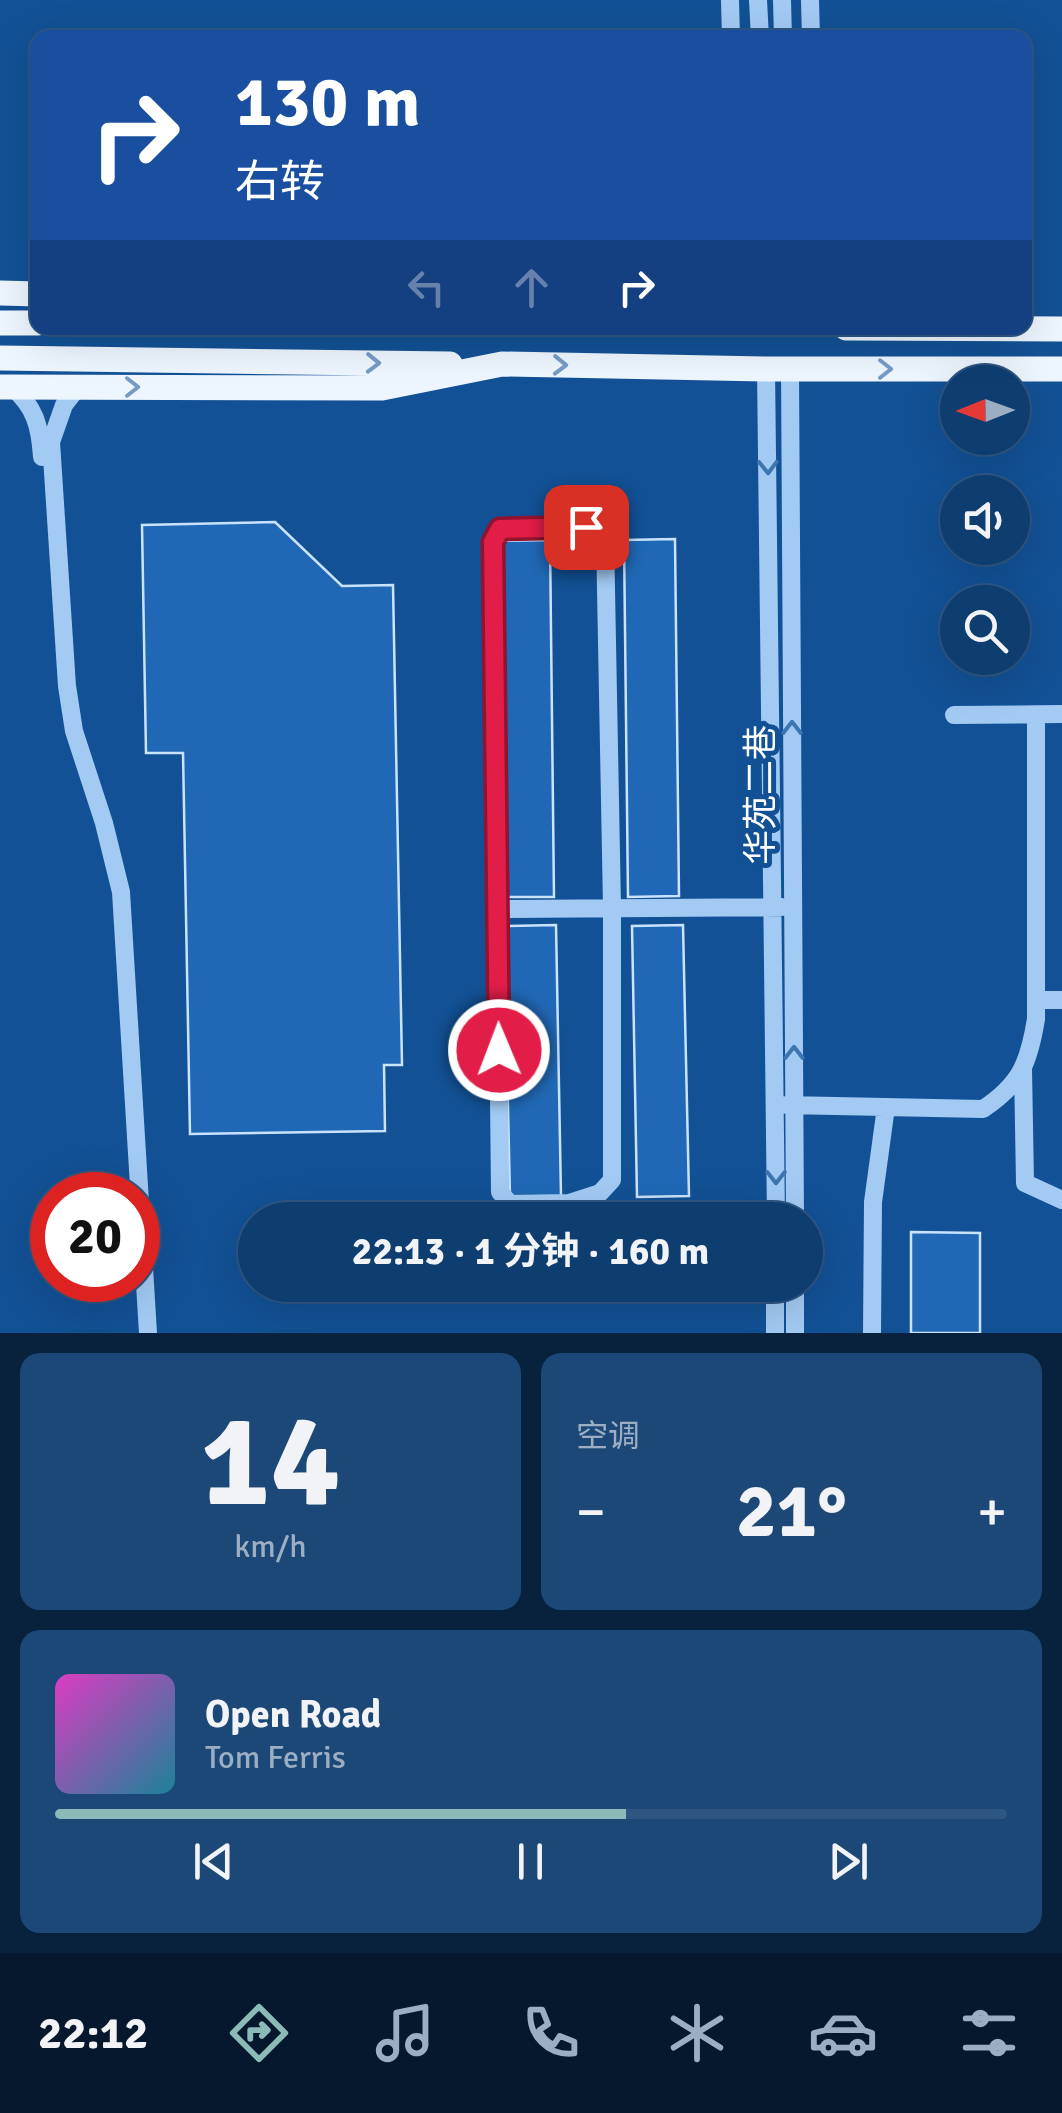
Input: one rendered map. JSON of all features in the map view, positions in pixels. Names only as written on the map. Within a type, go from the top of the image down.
[{"type":"main road","points":[[0,294],[30,294]]},
{"type":"main road","points":[[0,323],[30,323]]},
{"type":"main road","points":[[1032,329],[1062,329]]},
{"type":"main road","points":[[0,358],[1062,369]]},
{"type":"main road","points":[[6,387],[382,388],[502,364]]},
{"type":"street","points":[[730,0],[731,30]]},
{"type":"street","points":[[758,0],[760,30]]},
{"type":"street","points":[[782,0],[784,30]]},
{"type":"street","points":[[810,0],[811,30]]},
{"type":"street","name":"华苑二巷","points":[[778,369],[773,907],[793,1202]]},
{"type":"street","name":"华苑二巷","points":[[777,1202],[793,907],[778,369]]},
{"type":"street","points":[[6,387],[27,400],[41,438],[58,687],[66,735],[112,895],[129,1172]]},
{"type":"street","points":[[78,387],[64,405],[51,442],[64,649],[74,731],[121,892],[148,1333]]},
{"type":"street","points":[[586,527],[606,536],[612,1180],[600,1192],[569,1203],[510,1204],[500,1192],[498,909],[493,542],[500,529],[586,527]]},
{"type":"street","points":[[785,1105],[984,1109],[1019,1078],[1031,1051],[1036,1018],[1036,714]]},
{"type":"street","points":[[954,715],[1062,714]]},
{"type":"street","points":[[498,909],[793,907]]},
{"type":"street","points":[[1036,1000],[1062,1000]]},
{"type":"street","points":[[1023,1069],[1025,1183],[1062,1200]]},
{"type":"street","points":[[872,1333],[873,1202],[886,1107]]},
{"type":"street","points":[[137,1302],[139,1333]]},
{"type":"street","points":[[775,1302],[775,1333]]},
{"type":"street","points":[[795,1302],[796,1333]]},
{"type":"building","points":[[275,522],[342,586],[393,585],[402,1065],[384,1065],[385,1131],[190,1134],[183,753],[146,753],[142,525]]},
{"type":"building","points":[[675,539],[679,896],[628,897],[624,540]]},
{"type":"building","points":[[550,540],[554,897],[503,897],[499,541]]},
{"type":"building","points":[[556,925],[561,1196],[510,1197],[504,926]]},
{"type":"building","points":[[683,925],[689,1196],[637,1197],[632,926]]},
{"type":"building","points":[[911,1232],[980,1233],[980,1333],[911,1333]]},
{"type":"route","points":[[499,1050],[493,542],[500,529],[586,527]]}]
